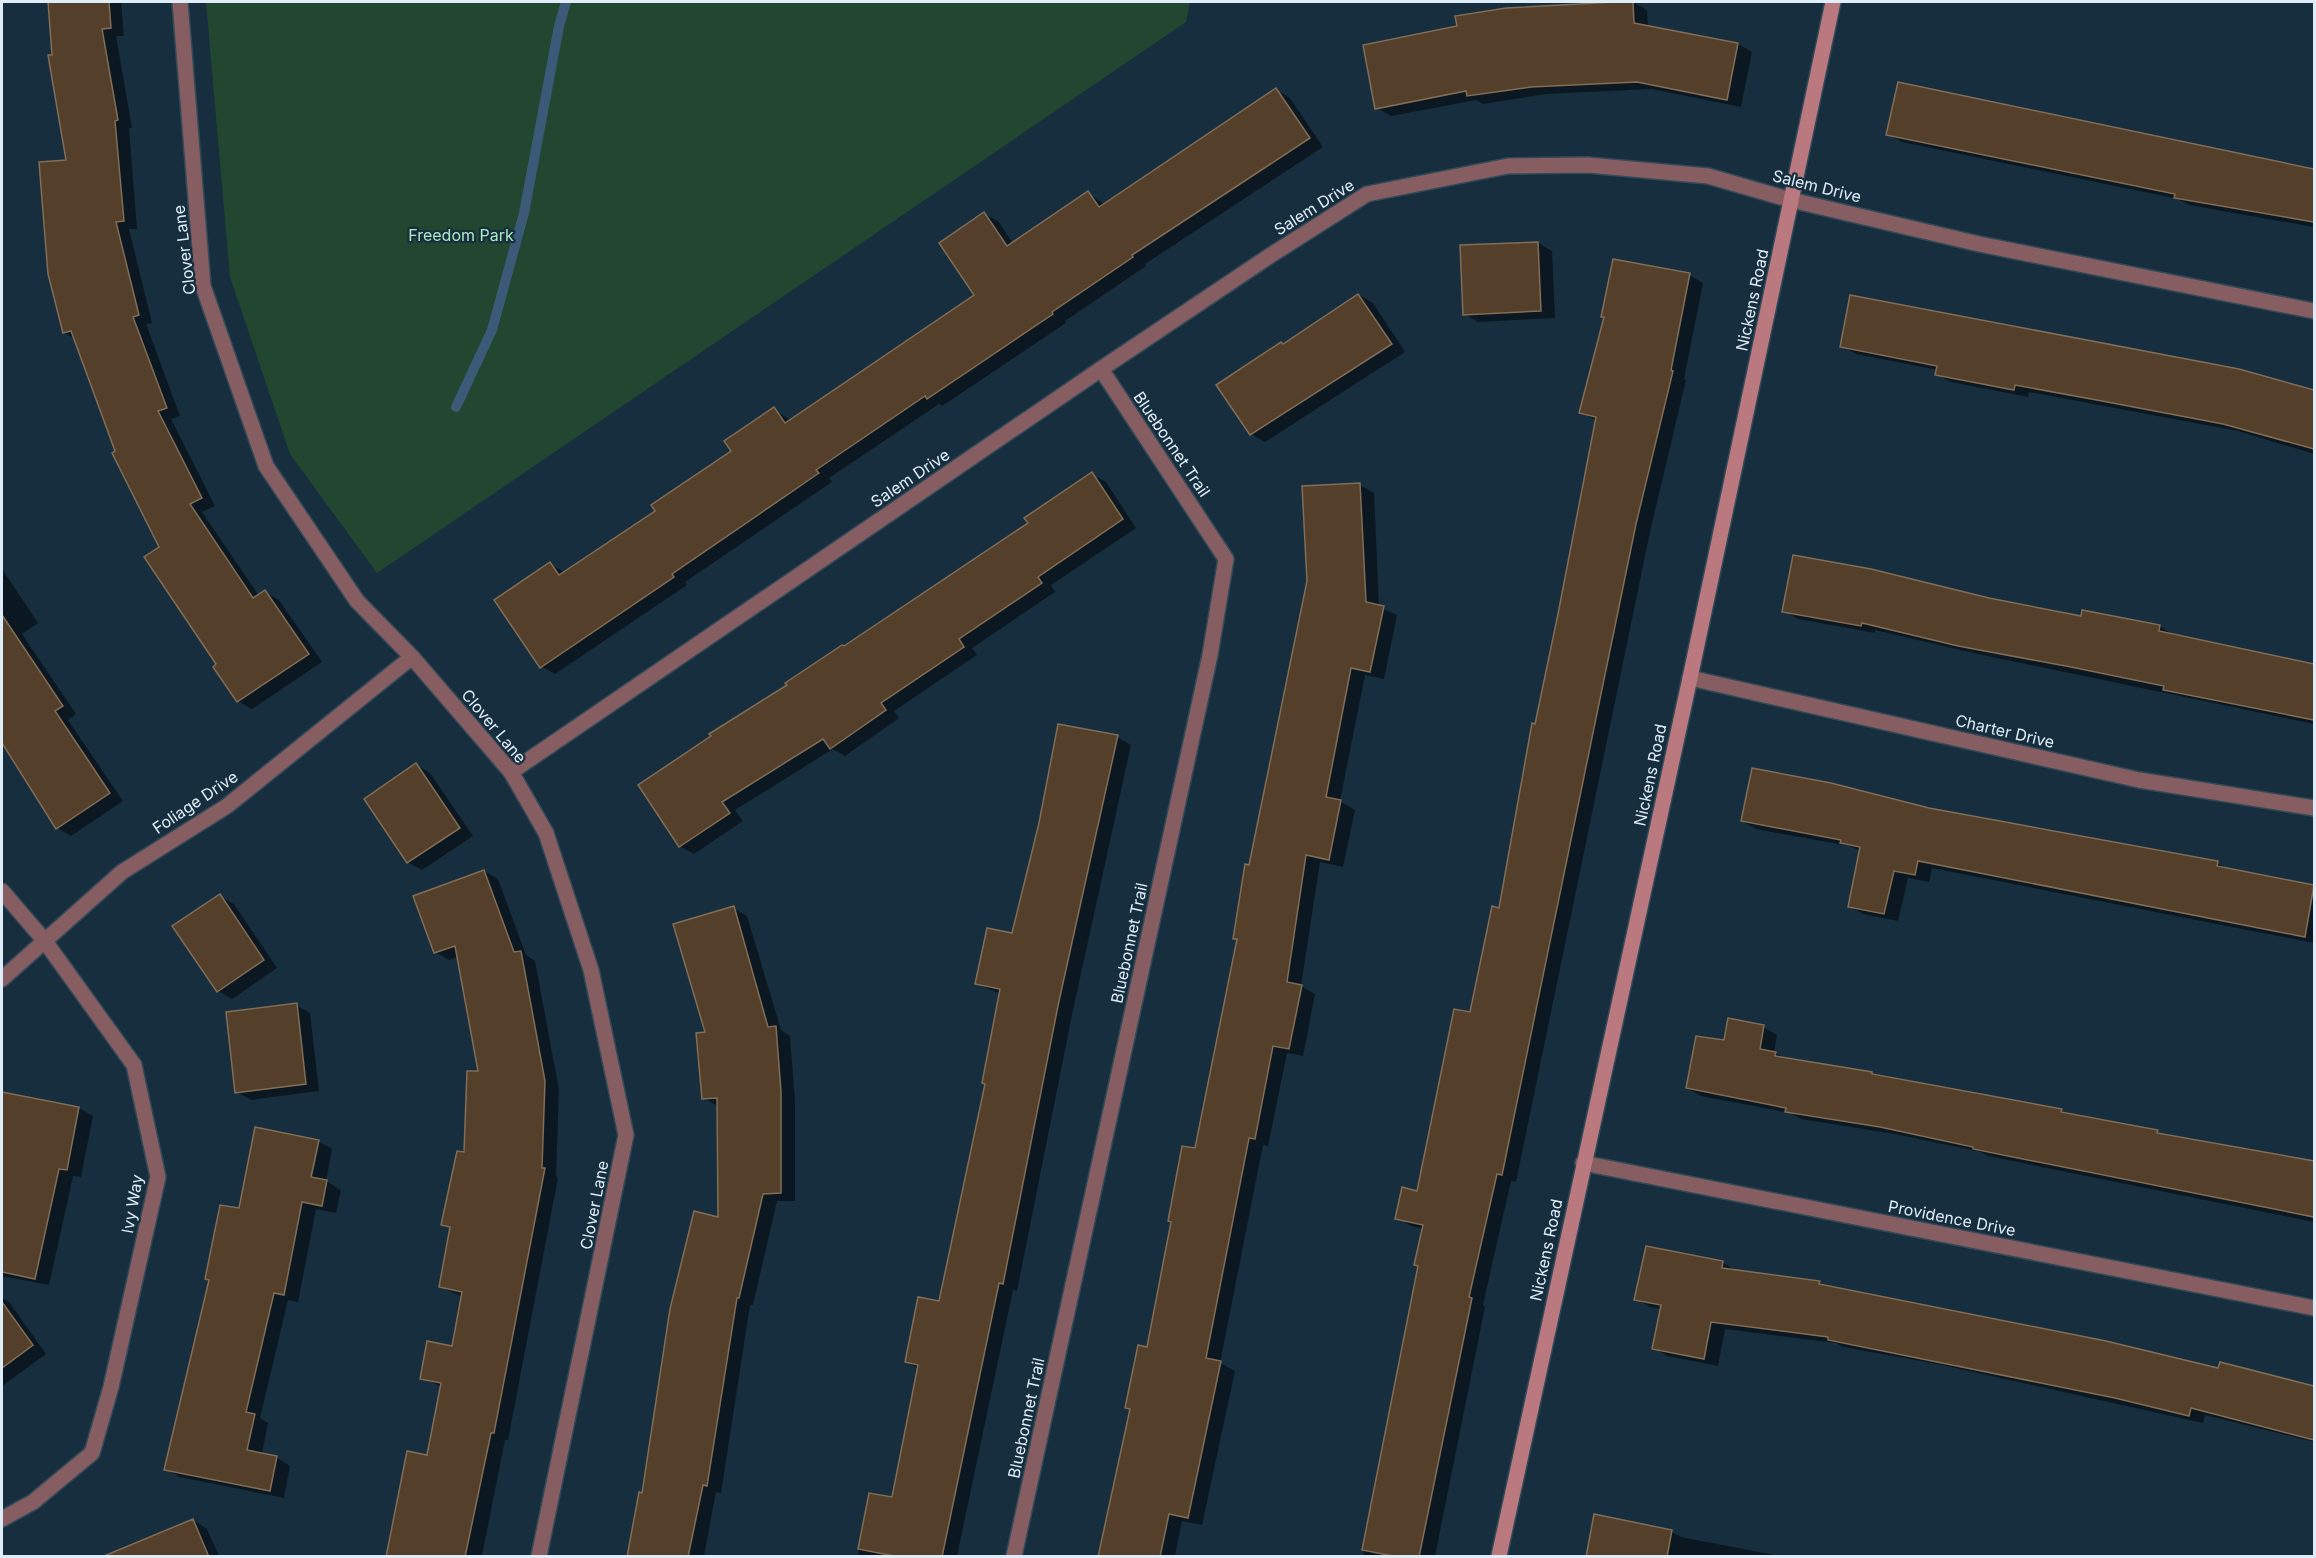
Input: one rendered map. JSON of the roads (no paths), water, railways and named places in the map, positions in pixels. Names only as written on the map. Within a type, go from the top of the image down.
[{"type":"street","name":"Clover Lane","points":[[180,2],[203,286],[266,466],[357,601],[412,657],[511,772],[546,833],[591,970],[626,1135],[540,1557]]},
{"type":"street","name":"Nickens Road","points":[[1499,1557],[1690,678],[1833,2]]},
{"type":"street","name":"Salem Drive","points":[[511,772],[1101,369],[1271,255],[1367,194],[1508,166],[1588,165],[1708,176],[1791,200],[1979,244],[2314,311]]},
{"type":"street","name":"Bluebonnet Trail","points":[[1014,1557],[1210,655],[1226,559],[1101,369]]},
{"type":"street","name":"Foliage Drive","points":[[2,979],[122,872],[227,806],[412,657]]},
{"type":"street","name":"Charter Drive","points":[[1690,678],[2139,780],[2314,808]]},
{"type":"street","name":"Ivy Way","points":[[2,891],[44,940],[134,1065],[158,1177],[111,1387],[93,1453],[33,1503],[2,1519]]},
{"type":"street","name":"Providence Drive","points":[[1583,1163],[2314,1308]]},
{"type":"waterway","points":[[456,407],[492,330],[524,213],[559,26],[566,2]]},
{"type":"park label","name":"Freedom Park","points":[[461,235]]}]
